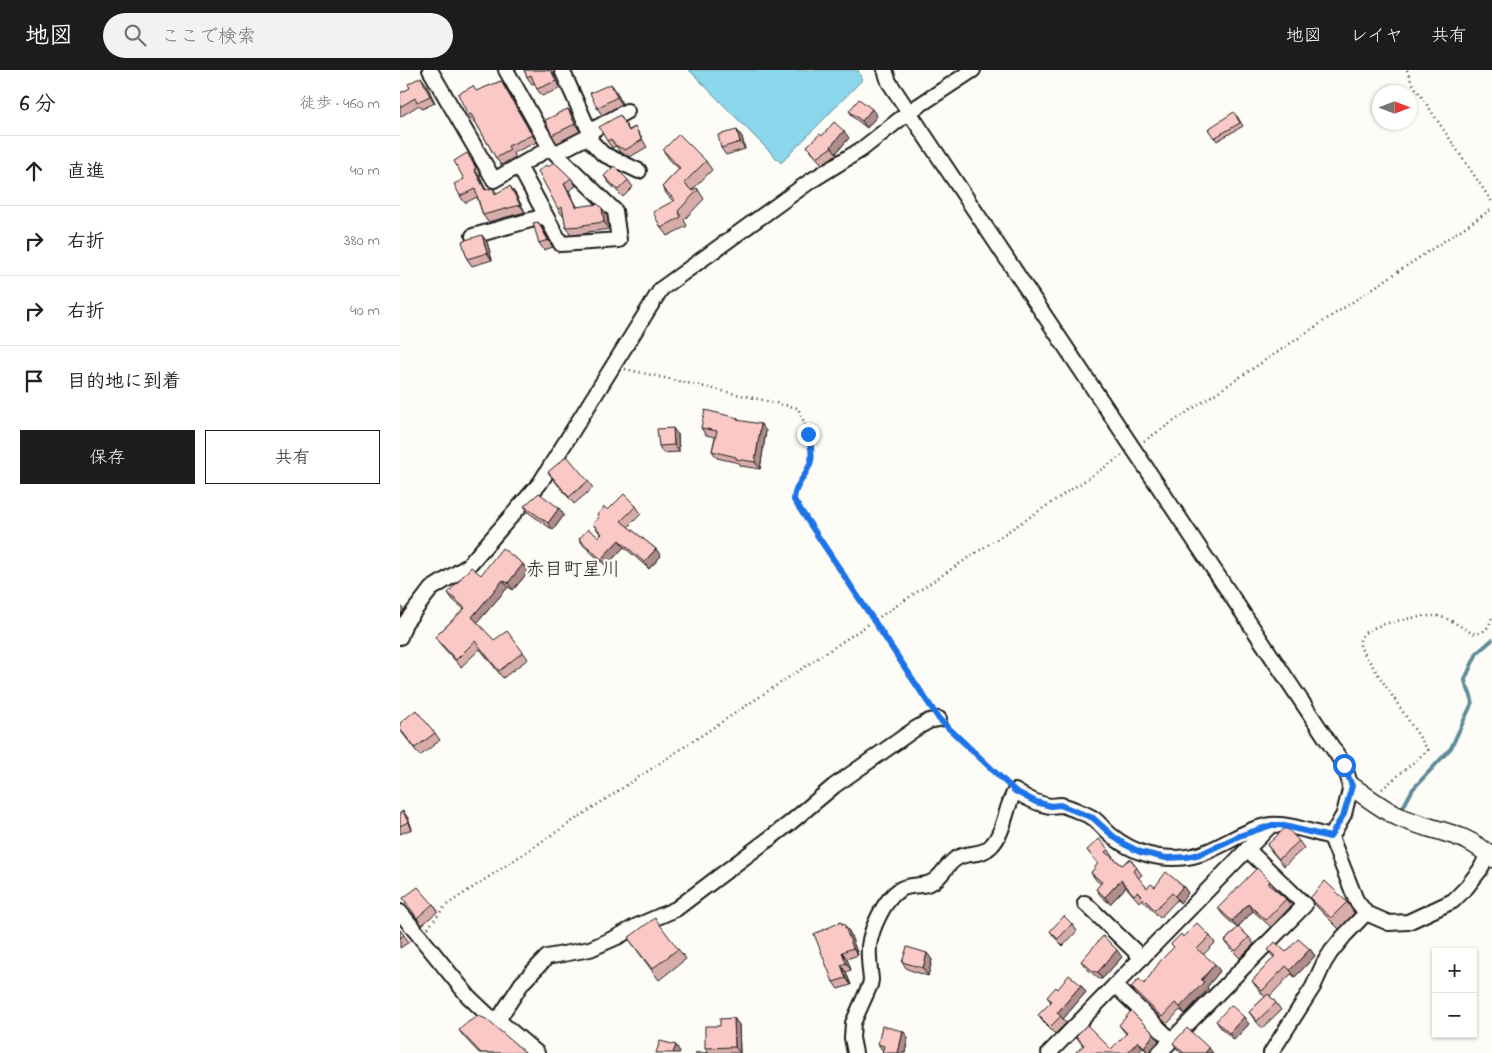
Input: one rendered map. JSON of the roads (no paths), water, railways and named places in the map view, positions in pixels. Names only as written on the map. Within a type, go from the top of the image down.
[{"type":"street","points":[[430,70],[494,180],[519,166],[588,134],[627,111]]},
{"type":"street","points":[[506,70],[553,151],[615,211],[620,240],[561,244],[519,166]]},
{"type":"street","points":[[562,70],[588,134],[603,154],[639,171]]},
{"type":"street","points":[[885,70],[889,82],[1344,765],[1352,786],[1396,815],[1454,834],[1472,842],[1491,855],[1466,888],[1453,901],[1408,922],[1389,923],[1366,913],[1356,900],[1330,837]]},
{"type":"street","points":[[400,637],[405,623],[431,589],[468,566],[540,483],[661,289],[809,182],[862,149],[909,112],[973,70]]},
{"type":"street","points":[[473,236],[545,216]]},
{"type":"street","points":[[498,1020],[522,983],[547,957],[590,949],[676,909],[790,823],[834,786],[915,729],[929,721],[939,719]]},
{"type":"street","points":[[1330,837],[1344,814],[1352,786]]},
{"type":"street","points":[[855,1053],[852,1023],[870,985],[869,946],[874,927],[881,912],[899,890],[911,884],[929,884],[940,877],[958,857],[978,854],[989,848],[999,835],[1009,800],[1015,791],[1036,802],[1051,806],[1060,805],[1093,818],[1124,844],[1140,852],[1166,858],[1201,854],[1239,836],[1272,825],[1280,825],[1330,837]]},
{"type":"street","points":[[1049,1053],[1272,825]]},
{"type":"street","points":[[1159,1053],[1305,905],[1248,849]]},
{"type":"street","points":[[1085,903],[1142,958]]},
{"type":"street","points":[[400,912],[469,997],[489,1016],[498,1020],[537,1053]]},
{"type":"street","points":[[1271,1053],[1313,987],[1331,952],[1366,913]]},
{"type":"street","points":[[1115,985],[1171,1040]]},
{"type":"water","points":[[689,70],[858,70],[862,80],[781,163]]},
{"type":"waterway","points":[[1402,809],[1413,789],[1451,748],[1472,703],[1465,679],[1477,653],[1492,640]]},
{"type":"district","name":"赤目町星川","points":[[573,568]]}]
